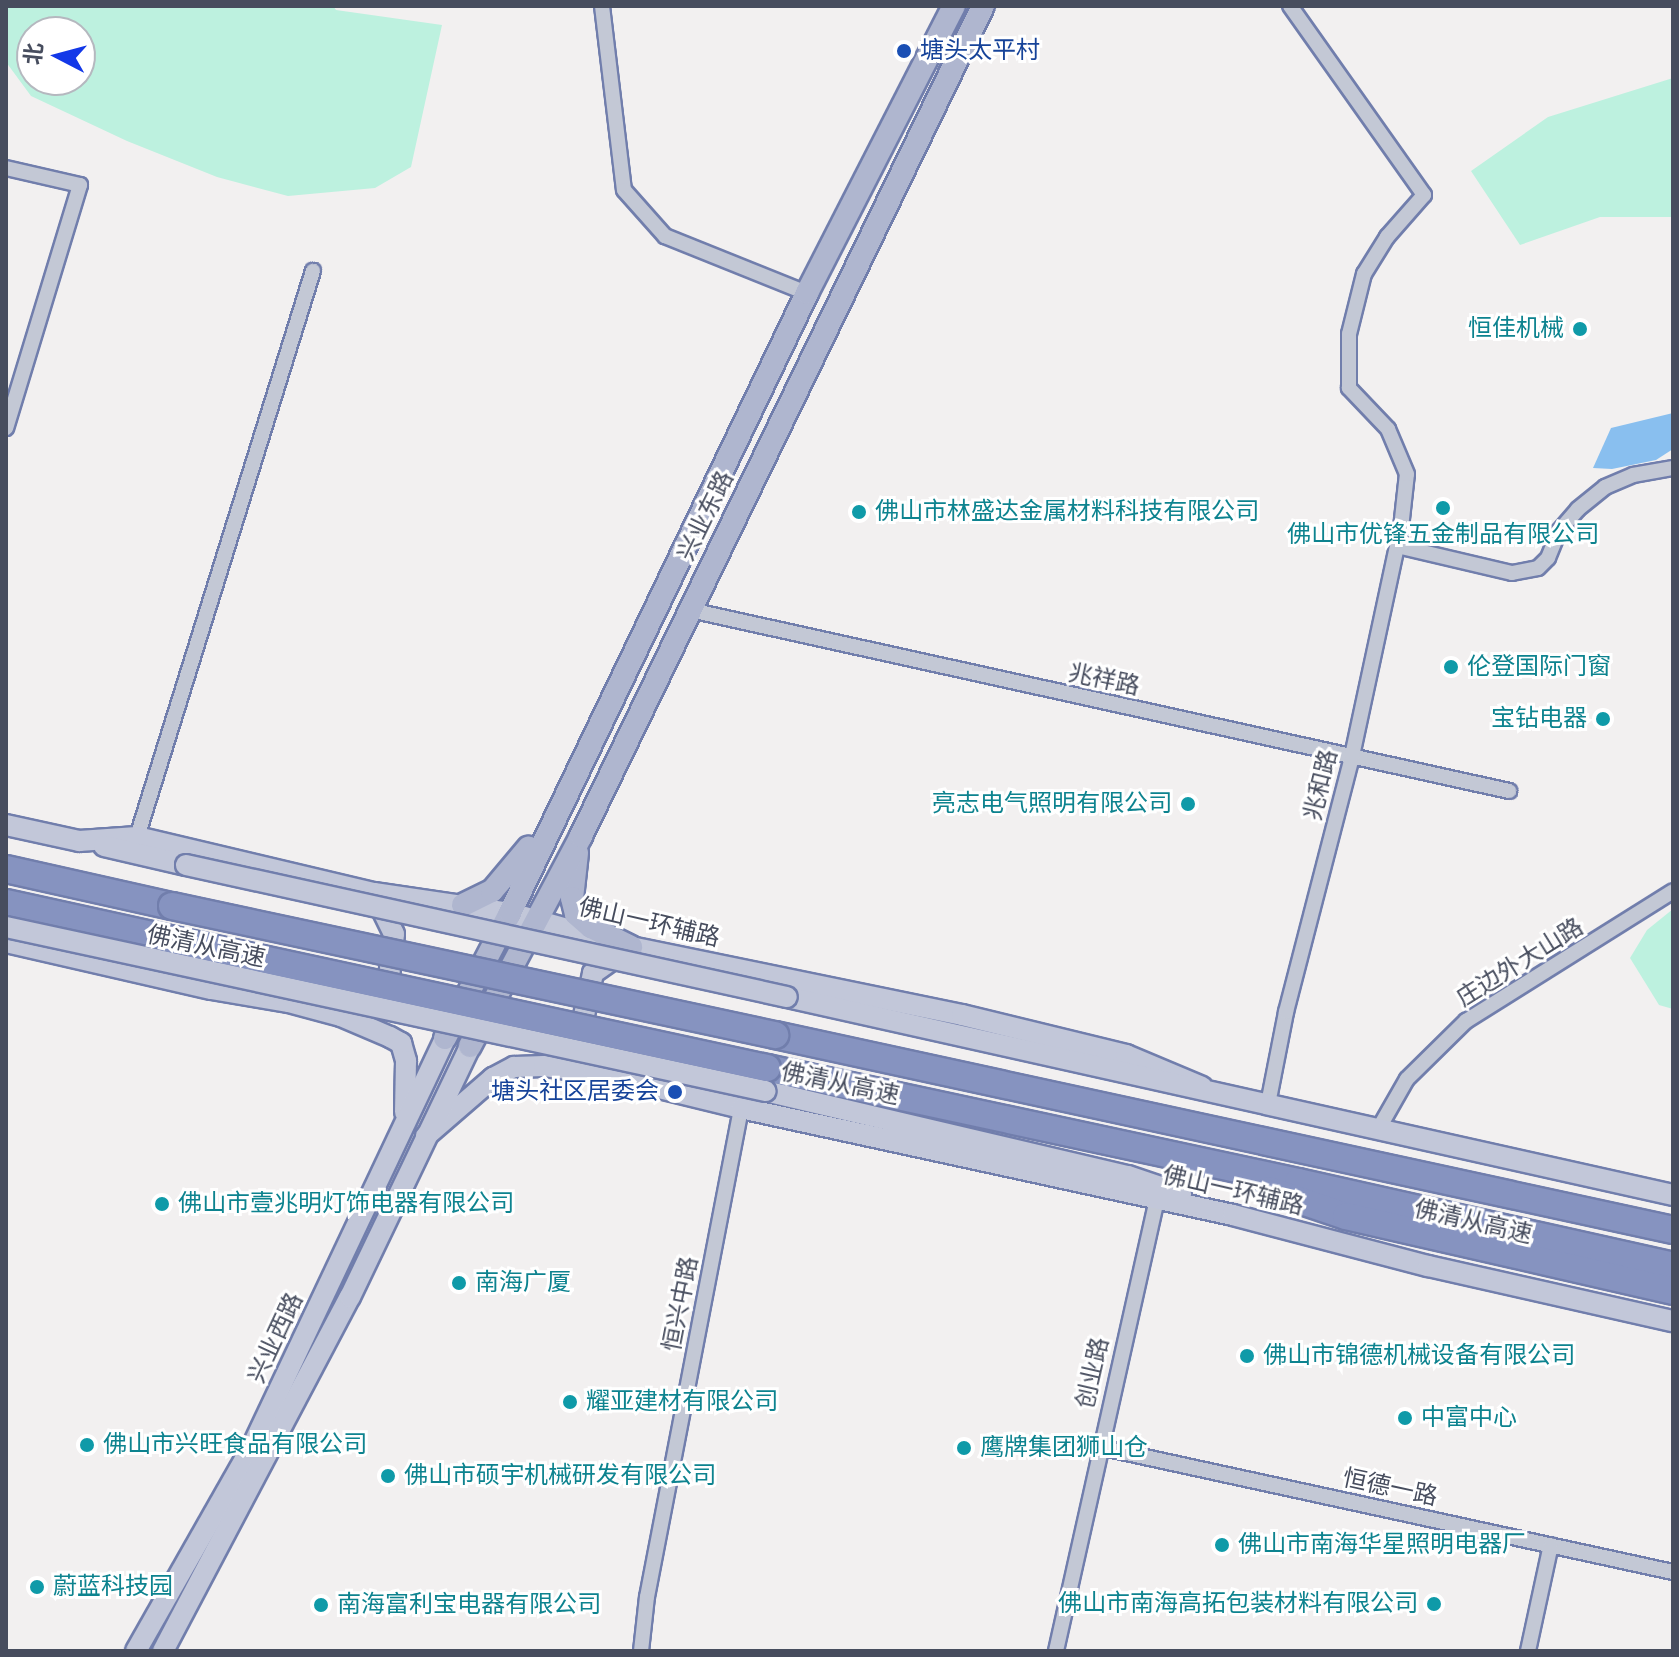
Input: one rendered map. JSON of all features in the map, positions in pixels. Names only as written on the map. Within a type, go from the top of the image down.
[{"type":"highway","name":"佛清从高速","points":[[6,869],[1673,1230]]},
{"type":"highway","name":"佛清从高速","points":[[6,903],[766,1080],[1149,1150],[1673,1266]]},
{"type":"highway","points":[[1149,1150],[1346,1216],[1673,1291]]},
{"type":"main road","name":"兴业东路","points":[[445,1038],[510,913],[807,293],[954,6]]},
{"type":"main road","name":"兴业东路","points":[[470,1046],[532,922],[581,836],[983,6]]},
{"type":"main road","points":[[463,905],[492,891],[509,875],[559,808]]},
{"type":"main road","name":"佛山一环辅路","points":[[8,827],[1202,1087],[1673,1195]]},
{"type":"main road","points":[[581,836],[572,882],[576,914],[591,927],[631,947]]},
{"type":"main road","name":"佛山一环辅路","points":[[79,841],[137,837],[374,893],[510,913],[532,922],[631,947],[962,1015],[1126,1055],[1202,1087]]},
{"type":"main road","points":[[341,1016],[374,1001],[389,977],[394,934],[374,893]]},
{"type":"main road","points":[[6,927],[766,1080],[1128,1176],[1233,1215]]},
{"type":"main road","points":[[6,942],[341,1016],[401,1043],[408,1084],[402,1132]]},
{"type":"main road","points":[[593,1072],[579,1044],[590,981],[599,967],[631,947]]},
{"type":"main road","name":"兴业西路","points":[[136,1651],[252,1447],[445,1038]]},
{"type":"main road","name":"兴业西路","points":[[163,1651],[350,1297],[470,1046]]},
{"type":"main road","name":"佛山一环辅路","points":[[426,1136],[493,1078],[514,1067],[544,1066],[593,1072],[741,1108],[1233,1215],[1428,1266],[1673,1321]]},
{"type":"street","points":[[602,6],[624,190],[665,236],[807,293]]},
{"type":"street","name":"兆和路","points":[[1268,1104],[1286,1012],[1352,756],[1397,546],[1407,474],[1388,429],[1349,388],[1349,334],[1364,274],[1387,237],[1424,195],[1290,6]]},
{"type":"street","points":[[6,168],[80,185],[6,428]]},
{"type":"street","points":[[137,837],[313,271]]},
{"type":"street","points":[[1397,546],[1512,573],[1538,568],[1548,558],[1559,531],[1578,509],[1605,487],[1633,475],[1673,468]]},
{"type":"street","name":"兆祥路","points":[[690,610],[1509,791]]},
{"type":"street","name":"庄边外大山路","points":[[1379,1128],[1407,1079],[1466,1021],[1513,988],[1584,950],[1673,891]]},
{"type":"street","name":"恒兴中路","points":[[641,1651],[647,1597],[741,1108]]},
{"type":"street","name":"创业路","points":[[1056,1651],[1099,1447],[1157,1200]]},
{"type":"street","name":"恒德一路","points":[[1099,1447],[1673,1572]]},
{"type":"street","points":[[1528,1651],[1551,1545]]},
{"type":"green space","points":[[6,6],[333,6],[336,10],[442,25],[411,167],[375,188],[288,196],[217,177],[127,141],[31,96],[96,96],[96,16],[16,16],[16,76],[6,62]]},
{"type":"green space","points":[[1673,78],[1673,217],[1600,217],[1520,245],[1471,171],[1548,117]]},
{"type":"green space","points":[[1673,909],[1673,1009],[1659,1005],[1630,958],[1647,930]]},
{"type":"water","points":[[1673,413],[1673,449],[1656,460],[1612,469],[1593,468],[1611,428]]},
{"type":"place","name":"塘头太平村","points":[[904,51]]},
{"type":"place","name":"恒佳机械","points":[[1580,329]]},
{"type":"place","name":"佛山市优锋五金制品有限公司","points":[[1443,508]]},
{"type":"place","name":"佛山市林盛达金属材料科技有限公司","points":[[859,512]]},
{"type":"place","name":"伦登国际门窗","points":[[1451,667]]},
{"type":"place","name":"宝钻电器","points":[[1603,719]]},
{"type":"place","name":"亮志电气照明有限公司","points":[[1188,804]]},
{"type":"place","name":"塘头社区居委会","points":[[675,1092]]},
{"type":"place","name":"佛山市壹兆明灯饰电器有限公司","points":[[162,1204]]},
{"type":"place","name":"南海广厦","points":[[459,1283]]},
{"type":"place","name":"佛山市锦德机械设备有限公司","points":[[1247,1356]]},
{"type":"place","name":"耀亚建材有限公司","points":[[570,1402]]},
{"type":"place","name":"中富中心","points":[[1405,1418]]},
{"type":"place","name":"佛山市兴旺食品有限公司","points":[[87,1445]]},
{"type":"place","name":"鹰牌集团狮山仓","points":[[964,1448]]},
{"type":"place","name":"佛山市硕宇机械研发有限公司","points":[[388,1476]]},
{"type":"place","name":"佛山市南海华星照明电器厂","points":[[1222,1545]]},
{"type":"place","name":"蔚蓝科技园","points":[[37,1587]]},
{"type":"place","name":"佛山市南海高拓包装材料有限公司","points":[[1434,1604]]},
{"type":"place","name":"南海富利宝电器有限公司","points":[[321,1605]]}]
